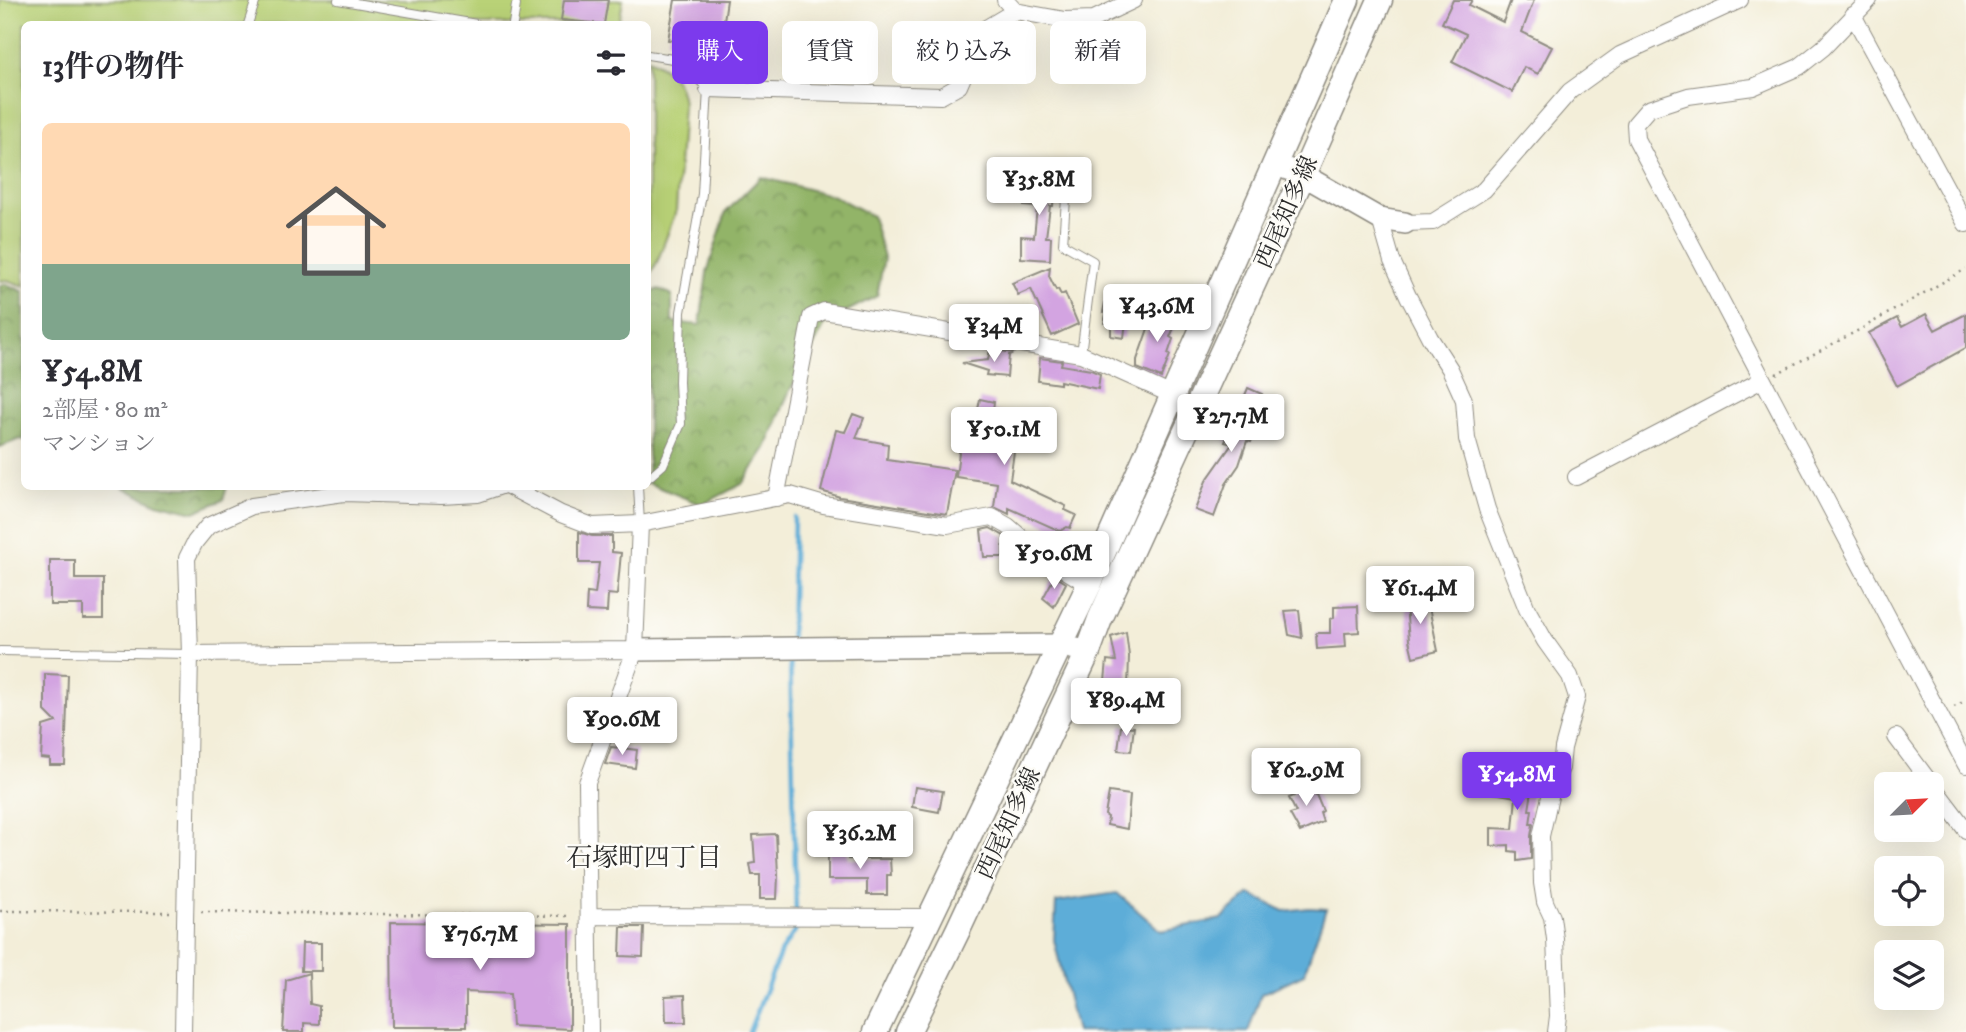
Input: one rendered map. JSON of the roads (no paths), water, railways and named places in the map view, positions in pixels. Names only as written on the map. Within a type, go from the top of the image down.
[{"type":"main road","name":"西尾知多線","points":[[875,1032],[1089,585],[1347,0]]},
{"type":"main road","name":"西尾知多線","points":[[908,1032],[1088,652],[1100,619],[1380,0]]},
{"type":"street","points":[[708,89],[941,96],[959,86],[983,30],[1010,5],[1065,20],[1094,19],[1134,0]]},
{"type":"street","points":[[1274,164],[1303,175],[1380,219],[1405,223],[1433,222],[1484,190],[1570,91],[1620,55],[1740,0]]},
{"type":"street","points":[[1869,0],[1823,48],[1800,67],[1753,87],[1688,96],[1647,109],[1635,124],[1636,139],[1966,765]]},
{"type":"street","points":[[1853,15],[1966,224]]},
{"type":"street","points":[[1380,219],[1392,261],[1408,296],[1450,369],[1464,400],[1467,439],[1487,509],[1527,609],[1545,641],[1570,676],[1577,697],[1563,748],[1561,768],[1552,788],[1541,836],[1542,883],[1555,939],[1558,1016],[1556,1032]]},
{"type":"street","points":[[776,498],[811,317],[824,312],[1081,354],[1172,395]]},
{"type":"street","points":[[1576,477],[1762,380]]},
{"type":"street","points":[[183,1032],[190,654],[187,558],[195,542],[208,526],[252,506],[344,493],[441,496],[478,494],[490,490]]},
{"type":"street","points":[[516,490],[561,514],[592,526],[640,524],[790,495],[824,505],[947,525],[992,517],[1089,585]]},
{"type":"street","points":[[590,1032],[587,783],[635,650],[640,524]]},
{"type":"street","points":[[190,654],[1060,645],[1088,652]]},
{"type":"street","points":[[1896,737],[1922,772]]},
{"type":"street","points":[[1944,801],[1966,830]]},
{"type":"street","points":[[590,916],[932,917]]},
{"type":"lane","points":[[249,21],[256,0]]},
{"type":"lane","points":[[338,0],[460,21]]},
{"type":"lane","points":[[513,21],[516,5]]},
{"type":"lane","points":[[651,55],[679,60],[708,89],[702,194],[681,312],[681,424],[663,465],[651,475]]},
{"type":"lane","points":[[1068,168],[1063,244],[1093,261],[1081,354]]},
{"type":"lane","points":[[638,490],[640,524]]},
{"type":"lane","points":[[0,651],[190,654]]},
{"type":"water","points":[[1117,893],[1161,931],[1221,919],[1250,894],[1284,911],[1326,909],[1304,974],[1261,994],[1248,1032],[1076,1032],[1054,940],[1056,902]]},
{"type":"waterway","points":[[791,643],[794,517]]},
{"type":"waterway","points":[[790,655],[796,912]]},
{"type":"waterway","points":[[749,1032],[781,951],[795,931],[795,921]]},
{"type":"district","name":"石塚町四丁目","points":[[644,857]]}]
